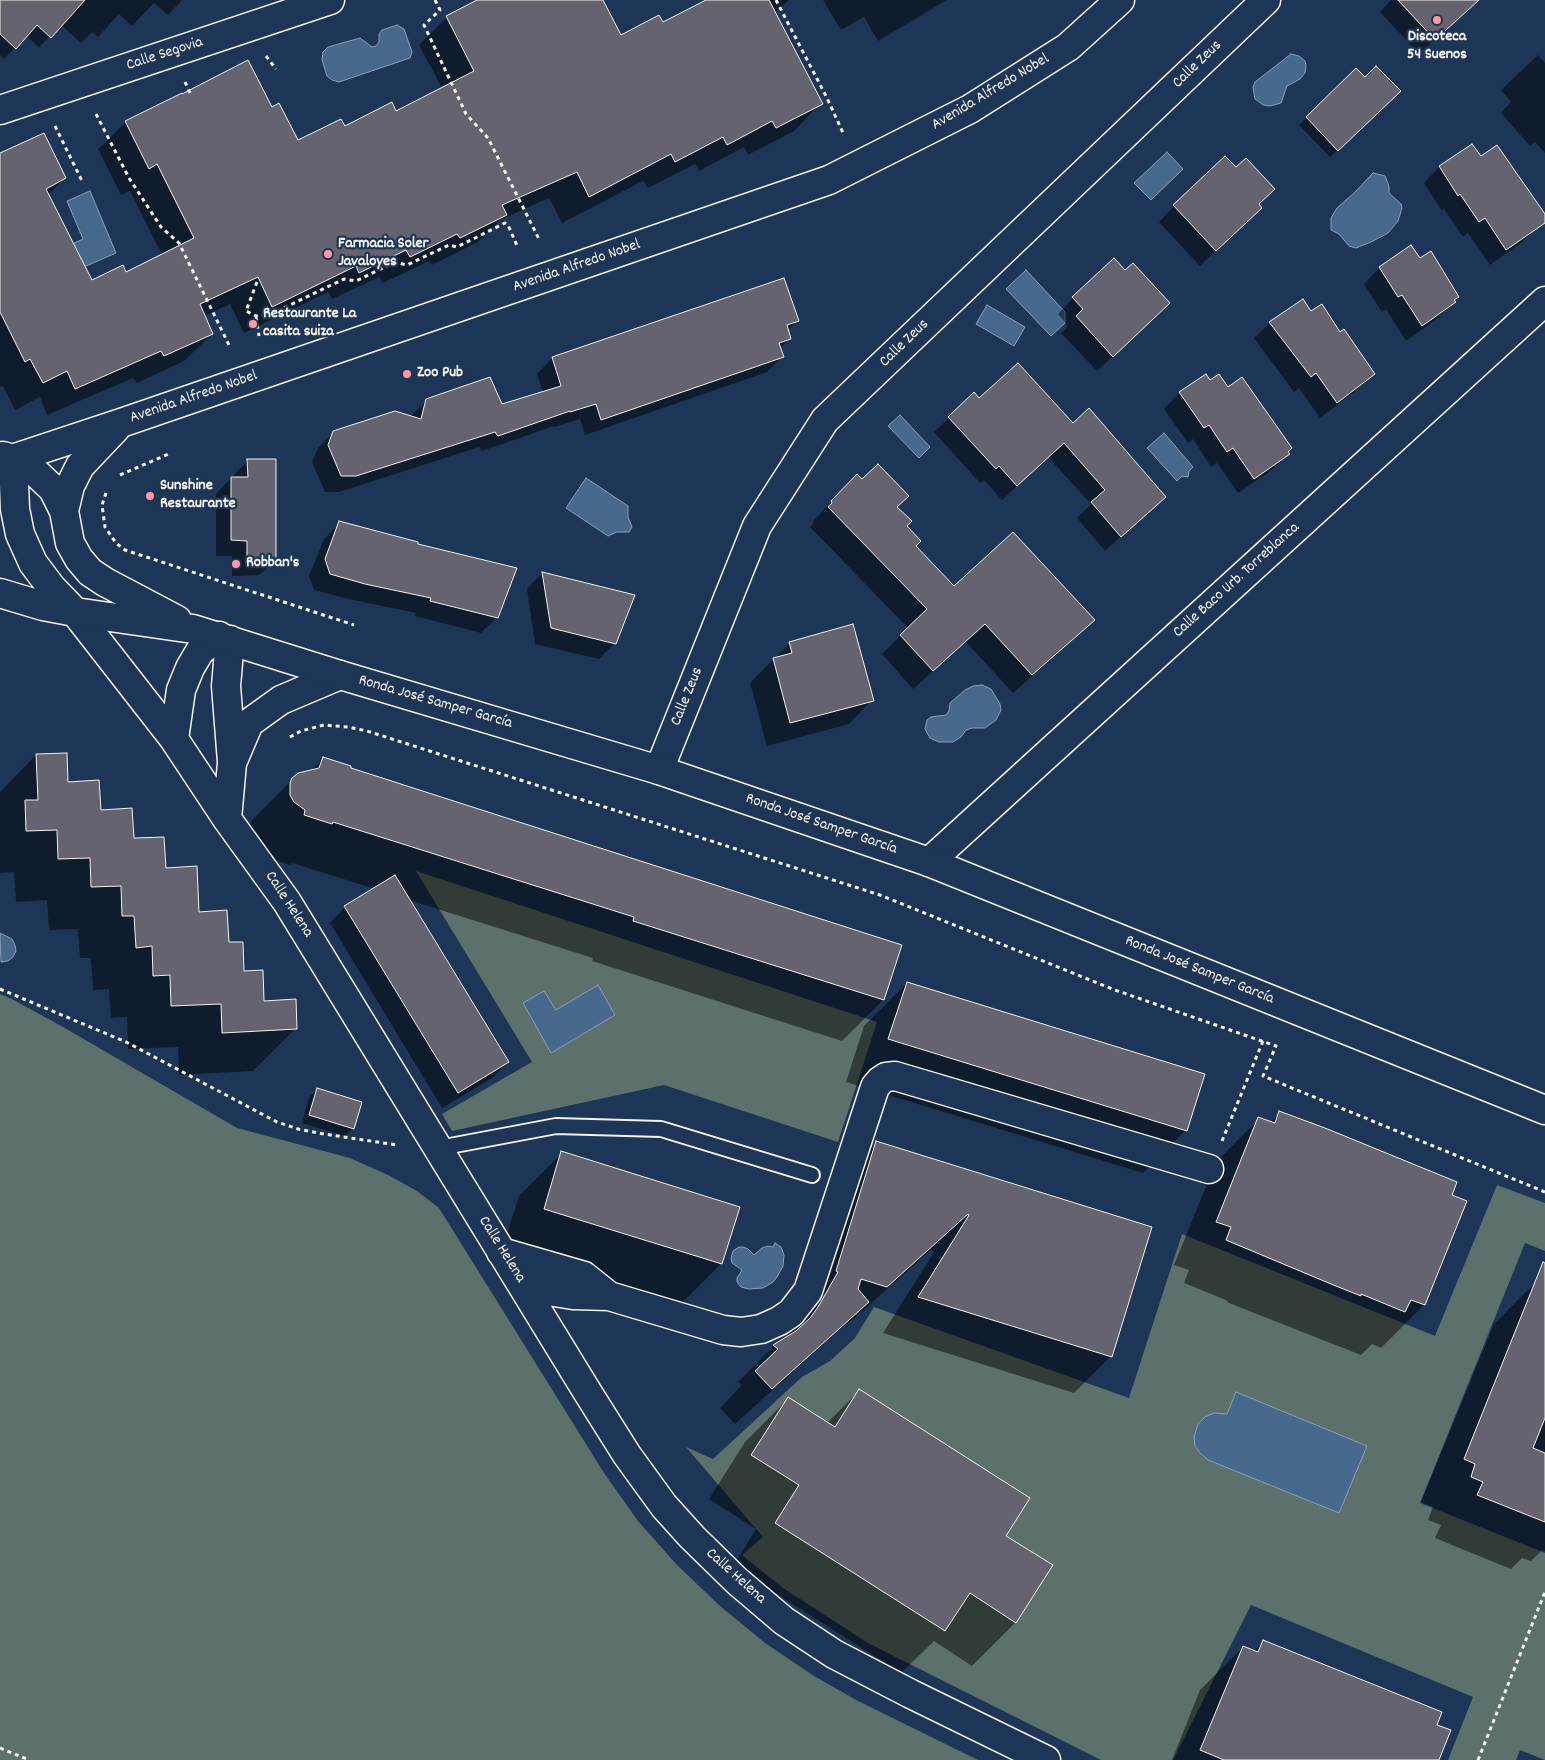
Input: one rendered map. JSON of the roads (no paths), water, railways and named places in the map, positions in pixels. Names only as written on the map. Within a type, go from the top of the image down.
[{"type":"street","name":"Calle Segovia","points":[[0,110],[330,0]]},
{"type":"street","name":"Avenida Alfredo Nobel","points":[[4,459],[121,423],[829,180],[970,109],[1068,46],[1120,0]]},
{"type":"street","name":"Calle Zeus","points":[[659,770],[758,526],[824,420],[1266,0]]},
{"type":"street","name":"Calle Baco Urb. Torreblanca","points":[[929,862],[1545,301]]},
{"type":"street","points":[[64,511],[70,486],[80,466],[94,449],[121,423]]},
{"type":"street","points":[[4,459],[35,472],[52,490],[64,511],[70,543],[79,559],[90,572],[105,582],[214,635]]},
{"type":"street","points":[[4,459],[20,534],[34,563],[51,587],[75,612]]},
{"type":"street","name":"Ronda José Samper García","points":[[0,593],[43,606],[214,635],[340,675],[659,770],[929,862],[1545,1110]]},
{"type":"street","name":"Calle Helena","points":[[75,612],[174,739],[227,819],[288,902],[617,1440],[664,1506],[692,1537],[737,1581],[784,1621],[834,1654],[1046,1760]]},
{"type":"street","points":[[174,739],[181,690],[190,668],[200,651],[214,635]]},
{"type":"street","points":[[214,635],[226,686],[232,763],[227,819]]},
{"type":"street","points":[[232,763],[249,724],[281,700],[340,675]]},
{"type":"street","points":[[523,1286],[573,1295],[609,1296],[723,1330],[741,1332],[761,1329],[779,1321],[790,1313],[808,1291],[814,1278],[875,1088],[880,1080],[886,1076],[895,1076],[1209,1169]]},
{"type":"street","points":[[501,1252],[584,1276],[609,1296]]},
{"type":"lane","points":[[439,1148],[556,1126],[661,1129],[812,1175]]},
{"type":"water","points":[[397,25],[404,29],[412,52],[410,58],[339,82],[327,76],[322,60],[323,52],[328,47],[360,38],[372,47],[376,46],[382,30]]},
{"type":"water","points":[[1291,54],[1299,56],[1305,61],[1305,73],[1300,79],[1287,86],[1281,103],[1270,106],[1263,105],[1255,99],[1253,87],[1255,82]]},
{"type":"water","points":[[1167,152],[1183,169],[1151,200],[1134,183]]},
{"type":"water","points":[[1373,173],[1385,176],[1389,186],[1389,193],[1401,204],[1402,208],[1398,221],[1388,233],[1356,248],[1352,247],[1339,234],[1331,230],[1331,218],[1337,208]]},
{"type":"water","points":[[90,191],[116,253],[77,270],[66,247],[83,239],[67,201]]},
{"type":"water","points":[[1026,270],[1065,312],[1065,323],[1051,336],[1006,289]]},
{"type":"water","points":[[987,305],[1025,327],[1014,346],[976,324]]},
{"type":"water","points":[[900,415],[930,447],[919,458],[888,426]]},
{"type":"water","points":[[1164,433],[1193,467],[1189,471],[1188,477],[1182,476],[1177,481],[1147,448]]},
{"type":"water","points":[[586,478],[628,506],[628,517],[632,527],[629,532],[617,532],[608,536],[566,508]]},
{"type":"water","points":[[982,685],[991,689],[1000,704],[1001,710],[996,720],[985,728],[966,730],[961,737],[953,742],[939,742],[930,738],[925,729],[927,720],[931,717],[946,715],[949,711],[950,703],[965,690],[973,686]]},
{"type":"water","points":[[0,933],[12,939],[15,945],[16,951],[8,961],[1,962]]},
{"type":"water","points":[[598,985],[615,1015],[551,1053],[523,1003],[544,991],[556,1010]]},
{"type":"water","points":[[775,1243],[781,1247],[784,1255],[783,1266],[777,1277],[763,1288],[749,1289],[741,1287],[737,1282],[737,1278],[742,1270],[732,1263],[733,1251],[743,1247],[754,1255],[762,1248],[773,1247]]},
{"type":"water","points":[[1236,1392],[1367,1446],[1339,1513],[1208,1460],[1200,1453],[1195,1446],[1194,1437],[1198,1424],[1205,1417],[1214,1413],[1227,1414]]},
{"type":"place","name":"Discoteca 54 Suenos","points":[[1437,20]]},
{"type":"place","name":"Farmacia Soler Javaloyes","points":[[328,254]]},
{"type":"place","name":"Restaurante La casita suiza","points":[[253,324]]},
{"type":"place","name":"Zoo Pub","points":[[407,374]]},
{"type":"place","name":"Sunshine Restaurante","points":[[150,496]]},
{"type":"place","name":"Robban's","points":[[236,564]]}]
